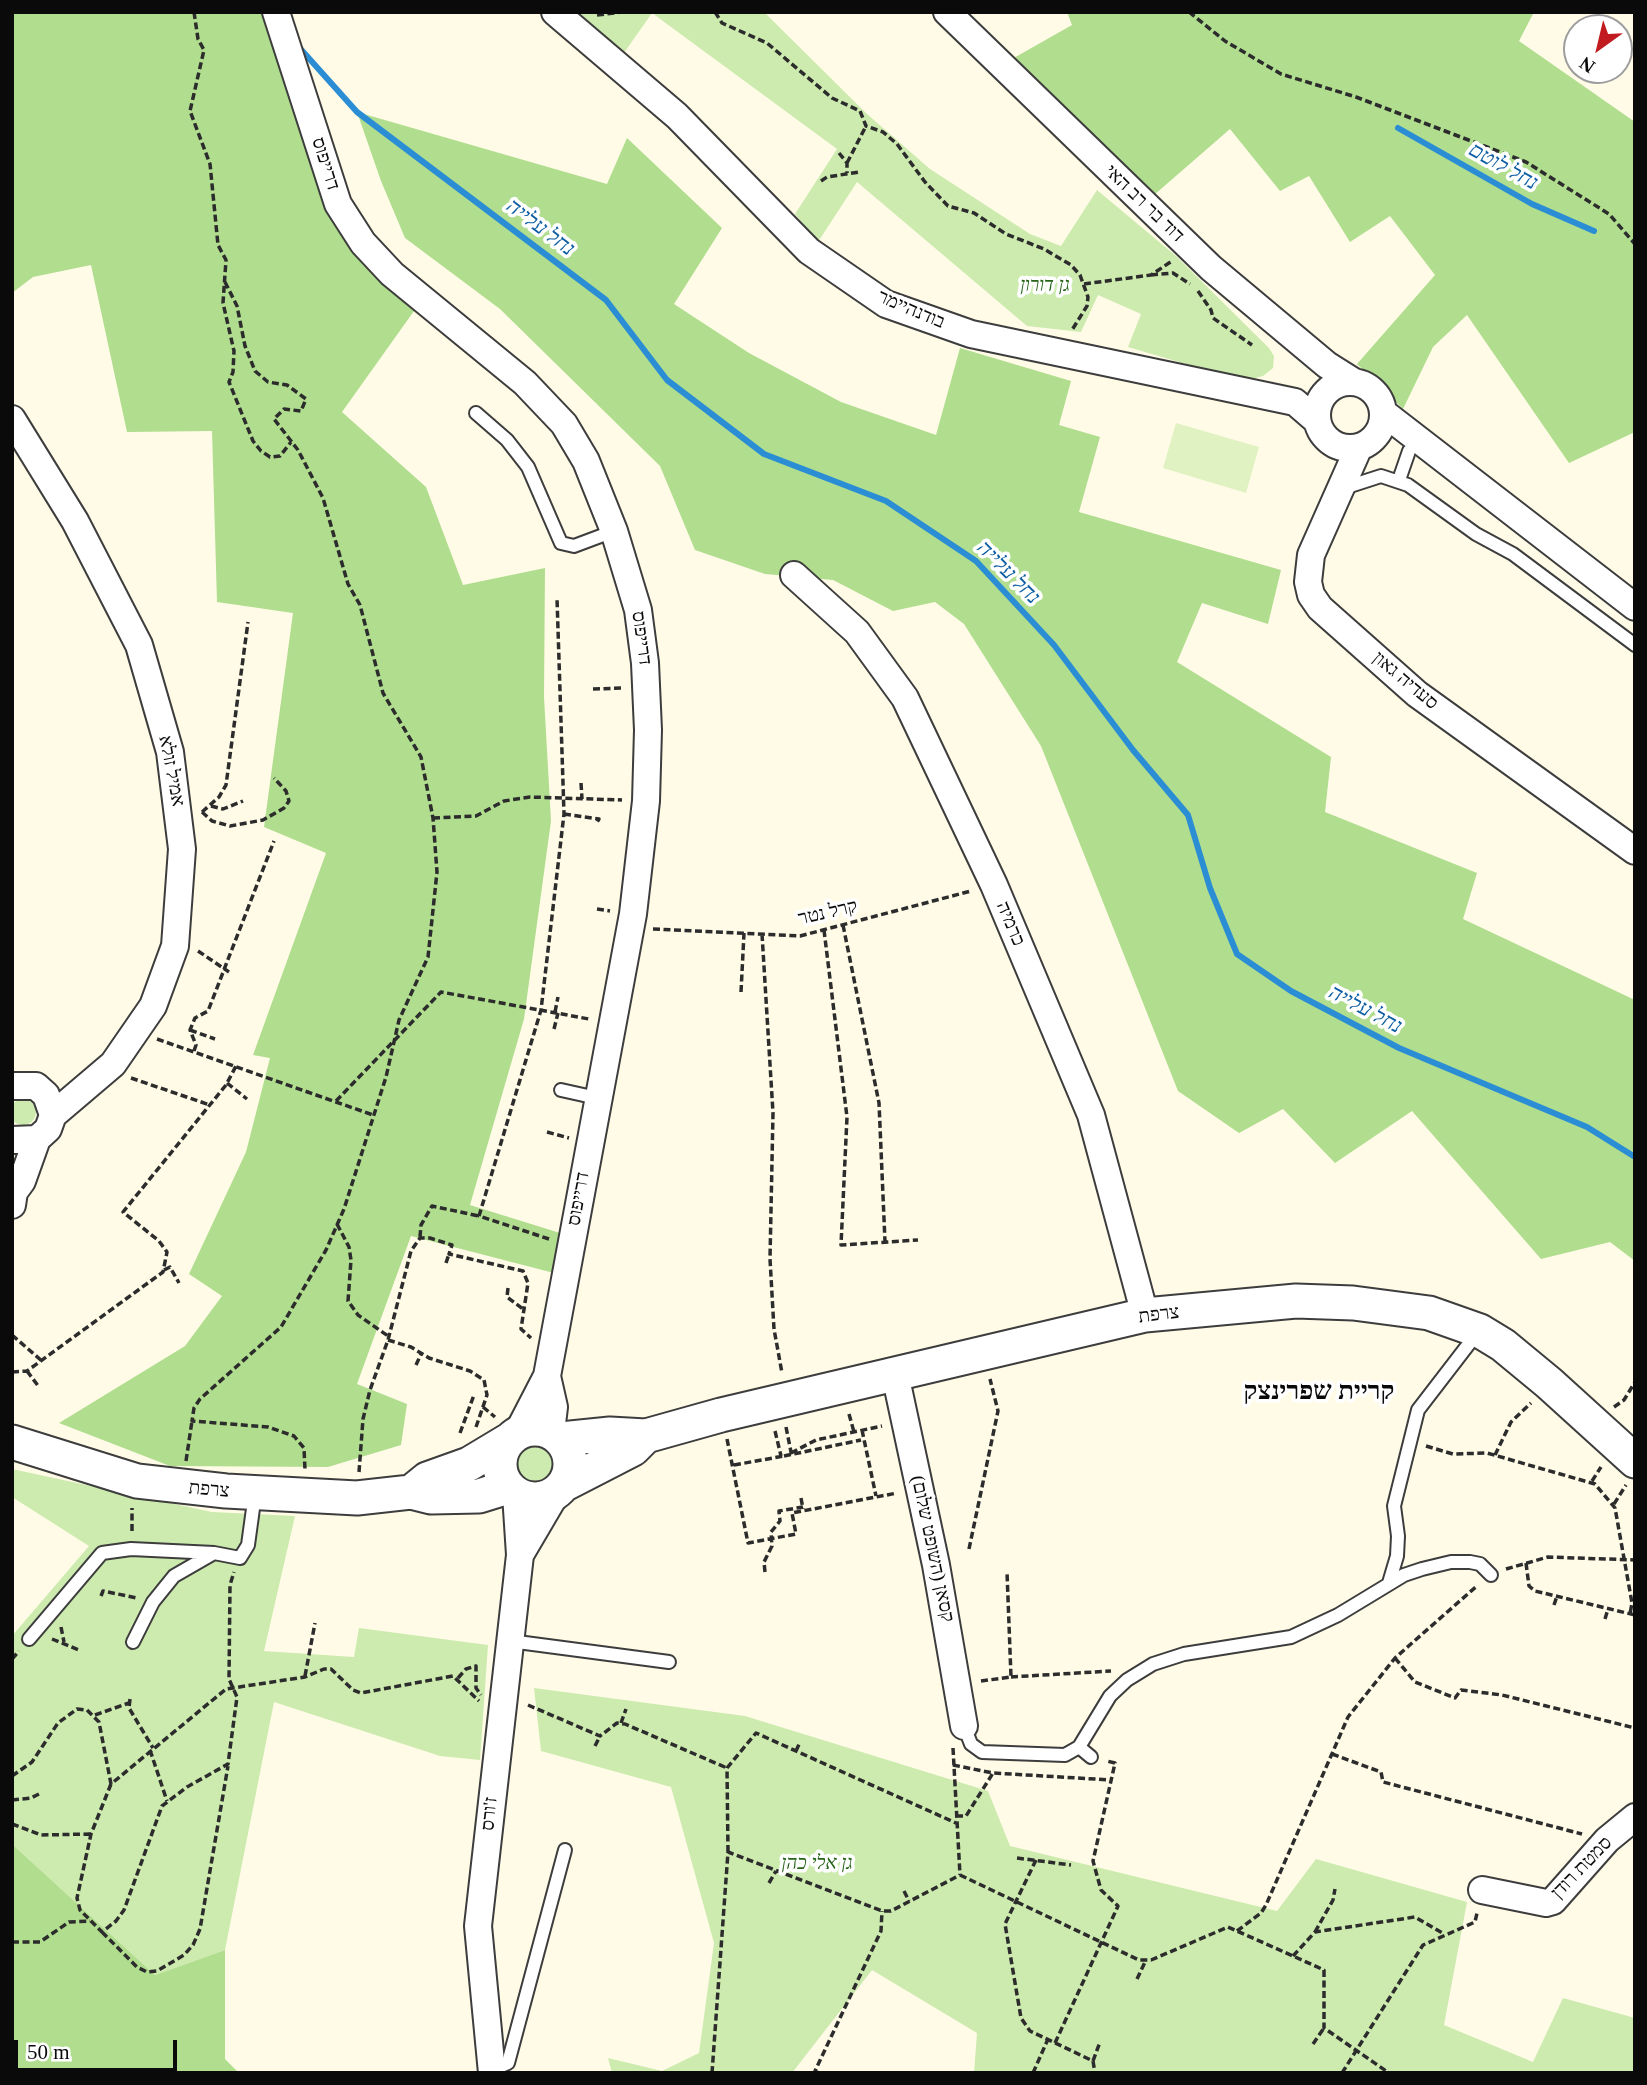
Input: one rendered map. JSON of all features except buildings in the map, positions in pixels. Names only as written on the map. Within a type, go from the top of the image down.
[{"type":"street","name":"דרייפוס","points":[[276,12],[338,204],[363,243],[391,274],[544,401],[564,424],[586,461],[614,531],[638,610],[645,663],[648,730],[646,801],[633,914],[547,1376],[554,1407],[556,1436]]},
{"type":"street","name":"בודנהיימר","points":[[555,12],[677,116],[809,251],[886,303],[971,334],[1296,402],[1317,421]]},
{"type":"street","name":"דוד בר רב האי","points":[[947,12],[1190,248],[1327,365],[1354,382]]},
{"type":"street","points":[[1454,466],[1409,451],[1338,446],[1321,432],[1317,421],[1320,401],[1334,386],[1354,382],[1363,384],[1377,396],[1384,413],[1454,466],[1635,607]]},
{"type":"street","points":[[1363,446],[1380,430],[1384,413]]},
{"type":"street","name":"אמיל זולא","points":[[12,419],[75,521],[139,645],[170,752],[182,849],[175,946],[153,1006],[113,1064],[53,1115],[48,1129],[25,1140]]},
{"type":"street","name":"סעדיה גאון","points":[[1363,446],[1338,491],[1311,555],[1308,569],[1311,595],[1320,608],[1417,694],[1635,851]]},
{"type":"street","name":"כרמיה","points":[[794,575],[857,632],[905,698],[994,885],[1091,1115],[1145,1315]]},
{"type":"street","points":[[12,1086],[36,1086],[46,1095],[53,1115]]},
{"type":"street","points":[[13,1195],[22,1181],[25,1140]]},
{"type":"street","name":"צרפת","points":[[556,1436],[646,1436],[787,1399],[1145,1315],[1296,1301],[1429,1313],[1480,1331],[1503,1345],[1549,1383],[1632,1472]]},
{"type":"street","name":"קסאן (השופט שלום)","points":[[895,1374],[949,1631],[964,1726]]},
{"type":"street","name":"דרייפוס","points":[[500,1431],[547,1376]]},
{"type":"street","points":[[539,1429],[556,1436],[571,1460],[561,1488],[533,1500],[512,1490],[500,1471],[500,1431],[539,1429]]},
{"type":"street","name":"צרפת","points":[[411,1492],[427,1479],[469,1464],[500,1431]]},
{"type":"street","name":"צרפת","points":[[561,1488],[633,1449],[646,1436]]},
{"type":"street","name":"צרפת","points":[[12,1443],[137,1481],[255,1494],[357,1498],[411,1492],[431,1497],[479,1496],[512,1490]]},
{"type":"street","name":"ז'ורס","points":[[520,1555],[561,1488]]},
{"type":"street","name":"ז'ורס","points":[[492,2071],[478,1926],[495,1703],[510,1641],[520,1555],[512,1490]]},
{"type":"street","name":"סמטת רודן","points":[[1482,1890],[1546,1903],[1553,1900],[1606,1840],[1635,1817]]},
{"type":"lane","points":[[476,413],[507,440],[528,467],[561,543],[574,546],[614,531]]},
{"type":"lane","points":[[1399,480],[1409,451]]},
{"type":"lane","points":[[1338,491],[1367,478],[1399,480],[1476,534],[1513,554],[1635,645]]},
{"type":"lane","points":[[561,1090],[597,1098]]},
{"type":"lane","points":[[1389,1583],[1397,1556],[1398,1536],[1394,1506],[1420,1406],[1480,1331]]},
{"type":"lane","points":[[29,1639],[102,1553],[131,1549],[214,1553],[240,1558],[248,1545],[255,1494]]},
{"type":"lane","points":[[133,1642],[153,1601],[174,1576],[214,1553]]},
{"type":"lane","points":[[964,1726],[975,1749],[992,1754],[1065,1755],[1079,1747],[1110,1696],[1153,1664],[1184,1654],[1291,1637],[1338,1615],[1404,1575],[1451,1562],[1480,1564],[1492,1576]]},
{"type":"lane","points":[[510,1641],[669,1662]]},
{"type":"lane","points":[[1079,1747],[1091,1757]]},
{"type":"lane","points":[[492,2071],[508,2063],[565,1850]]},
{"type":"path","points":[[194,12],[198,39],[204,50],[200,79],[190,111],[210,164],[218,245],[226,260],[223,303],[234,351],[233,372],[229,382],[253,441],[270,457],[279,456],[291,442]]},
{"type":"path","points":[[597,15],[610,16],[622,12]]},
{"type":"path","points":[[715,12],[722,23],[767,43],[838,103],[860,111],[866,126],[883,132],[897,144],[936,197],[948,206],[974,213],[1006,234],[1058,256],[1071,265],[1084,284],[1088,297],[1087,306],[1073,327],[1066,352]]},
{"type":"path","points":[[1189,12],[1225,41],[1281,74],[1356,97],[1526,162],[1609,214],[1635,244]]},
{"type":"path","points":[[848,173],[847,163],[866,126]]},
{"type":"path","points":[[839,153],[847,163]]},
{"type":"path","points":[[821,181],[859,172]]},
{"type":"path","points":[[1151,275],[1190,248]]},
{"type":"path","points":[[1084,284],[1172,274],[1190,283],[1202,295],[1213,318],[1252,345]]},
{"type":"path","points":[[187,1459],[192,1421],[200,1399],[281,1327],[303,1292],[337,1224],[386,1077],[391,1048],[430,947],[438,872],[433,818],[421,757],[383,693],[360,605],[348,584],[323,498],[298,450],[274,419],[284,409],[303,410],[306,399],[287,385],[268,382],[255,371],[245,346],[237,306],[225,282]]},
{"type":"path","points":[[479,1216],[529,1060],[541,1010],[564,814],[557,597]]},
{"type":"path","points":[[248,622],[238,709],[225,787],[211,806],[202,812],[219,824],[240,826],[264,820],[284,808],[289,801],[286,791],[274,778]]},
{"type":"path","points":[[559,638],[565,638]]},
{"type":"path","points":[[593,690],[616,689]]},
{"type":"path","points":[[561,691],[567,690]]},
{"type":"path","points":[[562,745],[569,745]]},
{"type":"path","points":[[581,783],[582,799]]},
{"type":"path","points":[[433,818],[476,816],[504,801],[517,798],[618,800]]},
{"type":"path","points":[[211,806],[223,809],[243,801]]},
{"type":"path","points":[[564,814],[599,819],[596,824]]},
{"type":"path","points":[[194,1051],[197,1045],[190,1030],[195,1018],[208,1011],[227,971],[274,841]]},
{"type":"path","points":[[560,850],[568,851]]},
{"type":"path","name":"קרל נטר","points":[[663,929],[800,936],[994,885]]},
{"type":"path","points":[[554,903],[561,904]]},
{"type":"path","points":[[597,909],[604,910]]},
{"type":"path","points":[[843,925],[879,1103],[885,1242]]},
{"type":"path","points":[[824,930],[847,1117],[841,1245],[918,1240]]},
{"type":"path","points":[[741,992],[744,933]]},
{"type":"path","points":[[762,934],[773,1113],[774,1329],[787,1399]]},
{"type":"path","points":[[206,954],[227,971]]},
{"type":"path","points":[[547,958],[554,959]]},
{"type":"path","points":[[336,1101],[391,1048],[441,992],[592,1019]]},
{"type":"path","points":[[554,1029],[558,998]]},
{"type":"path","points":[[190,1030],[215,1039]]},
{"type":"path","points":[[160,1040],[373,1115]]},
{"type":"path","points":[[163,1272],[167,1252],[159,1241],[123,1212],[227,1083],[236,1066]]},
{"type":"path","points":[[132,1079],[218,1106]]},
{"type":"path","points":[[227,1083],[247,1099]]},
{"type":"path","points":[[547,1132],[563,1136]]},
{"type":"path","points":[[180,1142],[186,1146]]},
{"type":"path","points":[[142,1189],[148,1194]]},
{"type":"path","points":[[360,1460],[367,1402],[388,1339],[411,1251],[420,1238],[421,1225],[432,1206],[479,1216],[570,1246]]},
{"type":"path","points":[[337,1224],[349,1247],[351,1260],[348,1301],[358,1315],[388,1339],[481,1377],[488,1390],[480,1413]]},
{"type":"path","points":[[420,1238],[452,1245],[446,1263]]},
{"type":"path","points":[[449,1254],[520,1270],[527,1276],[521,1329],[530,1338]]},
{"type":"path","points":[[12,1372],[27,1371],[51,1356],[170,1266],[178,1283]]},
{"type":"path","points":[[527,1287],[534,1288]]},
{"type":"path","points":[[508,1288],[507,1297],[523,1309]]},
{"type":"path","points":[[401,1292],[408,1294]]},
{"type":"path","points":[[12,1335],[42,1361]]},
{"type":"path","points":[[416,1364],[421,1354]]},
{"type":"path","points":[[27,1371],[39,1387]]},
{"type":"path","points":[[1623,1401],[1635,1382]]},
{"type":"path","points":[[1495,1455],[1511,1422],[1549,1383]]},
{"type":"path","points":[[969,1549],[976,1529],[995,1437],[998,1411],[992,1388]]},
{"type":"path","points":[[460,1433],[474,1395]]},
{"type":"path","points":[[472,1406],[500,1431]]},
{"type":"path","points":[[483,1407],[500,1431]]},
{"type":"path","points":[[722,1415],[748,1543],[796,1534],[792,1513],[803,1509]]},
{"type":"path","points":[[851,1419],[854,1432]]},
{"type":"path","points":[[192,1421],[268,1427],[294,1436],[304,1448],[306,1459],[304,1496]]},
{"type":"path","points":[[787,1433],[792,1455],[816,1440],[905,1421]]},
{"type":"path","points":[[862,1430],[876,1497]]},
{"type":"path","points":[[776,1437],[783,1456]]},
{"type":"path","points":[[1411,1439],[1441,1452],[1495,1455],[1588,1479],[1614,1504],[1632,1615],[1535,1591],[1530,1586],[1526,1563]]},
{"type":"path","points":[[734,1465],[861,1440]]},
{"type":"path","points":[[1614,1504],[1632,1472]]},
{"type":"path","points":[[765,1572],[764,1562],[772,1546],[771,1532],[780,1521],[779,1511],[920,1488]]},
{"type":"path","points":[[801,1498],[803,1509]]},
{"type":"path","points":[[131,1513],[132,1533]]},
{"type":"path","points":[[1237,1931],[1261,1913],[1266,1905],[1348,1717],[1395,1658],[1492,1576],[1548,1557],[1635,1560]]},
{"type":"path","points":[[240,1558],[230,1585],[229,1679],[233,1689],[237,1697],[200,1929],[193,1945],[184,1955],[156,1971],[147,1972],[137,1967],[80,1910],[77,1898],[91,1835],[111,1784],[226,1689],[233,1689],[305,1676],[331,1669],[361,1693],[453,1676],[475,1696]]},
{"type":"path","points":[[1007,1572],[1011,1677]]},
{"type":"path","points":[[101,1596],[103,1591],[153,1601]]},
{"type":"path","points":[[1554,1605],[1557,1596]]},
{"type":"path","points":[[1605,1619],[1608,1609]]},
{"type":"path","points":[[305,1676],[315,1623]]},
{"type":"path","points":[[52,1639],[79,1650]]},
{"type":"path","points":[[1395,1658],[1415,1682],[1455,1698],[1461,1690],[1502,1695],[1635,1728]]},
{"type":"path","points":[[458,1678],[466,1669],[476,1666],[476,1688],[495,1703],[532,1706],[600,1736]]},
{"type":"path","points":[[992,1679],[1113,1671],[1128,1680]]},
{"type":"path","points":[[12,1776],[32,1762],[63,1716],[76,1709],[95,1715],[129,1701],[152,1749],[167,1801]]},
{"type":"path","points":[[595,1746],[600,1736],[621,1723],[626,1709]]},
{"type":"path","points":[[95,1715],[111,1784]]},
{"type":"path","points":[[621,1723],[727,1768]]},
{"type":"path","points":[[960,1875],[952,1728],[964,1726]]},
{"type":"path","points":[[712,2073],[728,1852],[727,1768],[756,1733],[956,1823]]},
{"type":"path","points":[[796,1751],[800,1742]]},
{"type":"path","points":[[1332,1754],[1381,1772],[1383,1782],[1606,1840]]},
{"type":"path","points":[[1055,2043],[1118,1906],[1101,1890],[1093,1861],[1115,1763],[1091,1757]]},
{"type":"path","points":[[102,1932],[116,1921],[124,1910],[159,1811],[167,1801],[228,1764]]},
{"type":"path","points":[[953,1765],[993,1773],[1111,1780]]},
{"type":"path","points":[[956,1816],[966,1816],[993,1773]]},
{"type":"path","points":[[12,1800],[31,1798],[41,1793]]},
{"type":"path","points":[[12,1824],[41,1835],[91,1835]]},
{"type":"path","points":[[728,1852],[881,1911],[891,1910],[960,1875]]},
{"type":"path","points":[[1017,1858],[1071,1865]]},
{"type":"path","points":[[1036,1860],[1005,1924],[1021,2018],[1030,2031],[1093,2061]]},
{"type":"path","points":[[769,1883],[776,1871]]},
{"type":"path","points":[[960,1875],[1145,1962]]},
{"type":"path","points":[[1293,1956],[1315,1932],[1333,1900],[1335,1889]]},
{"type":"path","points":[[1342,2073],[1423,1945],[1475,1922],[1482,1890]]},
{"type":"path","points":[[904,1892],[909,1901]]},
{"type":"path","points":[[819,2073],[815,2071],[881,1931],[881,1911]]},
{"type":"path","points":[[1315,1932],[1415,1917],[1444,1934]]},
{"type":"path","points":[[12,1942],[40,1942],[69,1922],[92,1923]]},
{"type":"path","points":[[1137,1979],[1145,1962],[1228,1927],[1324,1970],[1324,2028],[1314,2044]]},
{"type":"path","points":[[1324,2028],[1374,2066],[1389,2073]]},
{"type":"path","points":[[1033,2073],[1048,2039]]},
{"type":"path","points":[[1096,2073],[1093,2061],[1100,2042]]},
{"type":"green space","points":[[12,12],[266,12],[321,195],[352,248],[414,311],[342,412],[426,487],[463,585],[545,568],[544,697],[551,821],[524,1019],[470,1205],[560,1233],[554,1273],[411,1236],[357,1384],[407,1404],[401,1445],[328,1467],[170,1466],[59,1423],[185,1346],[222,1296],[189,1274],[246,1152],[270,1058],[253,1055],[326,853],[264,827],[293,613],[217,602],[212,431],[127,432],[91,265],[33,277],[12,293]]},
{"type":"green space","name":"גן דורון","points":[[564,12],[764,12],[867,114],[930,169],[1030,234],[1061,246],[1097,190],[1176,256],[1269,348],[1274,356],[1273,368],[1263,376],[1251,379],[1206,370],[1128,347],[1141,314],[1098,295],[1081,332],[1027,326],[857,182],[818,242],[795,214],[837,149],[652,13],[619,60]]},
{"type":"green space","points":[[1067,12],[1534,12],[1519,41],[1563,72],[1563,84],[1581,84],[1635,122],[1635,432],[1569,463],[1467,315],[1433,347],[1403,409],[1357,364],[1435,275],[1390,216],[1350,242],[1309,176],[1280,191],[1230,129],[1154,195],[1012,59],[1072,25]]},
{"type":"green space","points":[[357,112],[607,184],[627,138],[722,228],[674,304],[749,353],[841,402],[936,435],[960,348],[1071,381],[1059,425],[1100,437],[1079,512],[1281,570],[1268,624],[1202,603],[1177,662],[1331,757],[1325,812],[1477,873],[1463,919],[1635,1000],[1635,1261],[1610,1242],[1541,1259],[1412,1111],[1335,1163],[1283,1109],[1239,1133],[1178,1091],[1041,746],[964,624],[935,602],[893,611],[833,580],[765,574],[695,550],[660,466],[500,309],[405,238],[381,181]]},
{"type":"green space","points":[[1176,423],[1259,447],[1246,493],[1163,468]]},
{"type":"green space","points":[[23,1099],[32,1103],[36,1112],[32,1121],[23,1125],[14,1121],[10,1112],[14,1103]]},
{"type":"green space","points":[[535,1442],[550,1448],[556,1463],[550,1478],[535,1484],[520,1478],[514,1463],[520,1448]]},
{"type":"green space","points":[[12,1469],[212,1512],[295,1516],[264,1651],[354,1657],[359,1628],[488,1645],[480,1760],[440,1756],[274,1702],[225,1950],[155,1975],[12,1844],[12,1636],[89,1546],[12,1497]]},
{"type":"green space","name":"גן אלי כהן","points":[[534,1688],[745,1716],[988,1791],[1010,1846],[1277,1911],[1316,1859],[1467,1902],[1444,2025],[1533,2062],[1563,1998],[1635,2018],[1635,2073],[974,2073],[977,2033],[872,1970],[792,2073],[612,2073],[608,2058],[662,2071],[699,2053],[714,1943],[671,1787],[541,1751]]},
{"type":"green space","points":[[12,1844],[155,1975],[225,1950],[225,2059],[239,2073],[12,2073]]},
{"type":"waterway","name":"נחל עלייה","points":[[297,45],[357,112],[606,300],[667,380],[764,454],[886,501],[976,561],[1054,645],[1133,750],[1188,815],[1210,888],[1237,954],[1291,991],[1399,1048],[1587,1127],[1635,1157]]},
{"type":"waterway","name":"נחל לוטם","points":[[1398,128],[1532,204],[1594,231]]},
{"type":"district","name":"קריית שפרינצק","points":[[1319,1392]]}]
